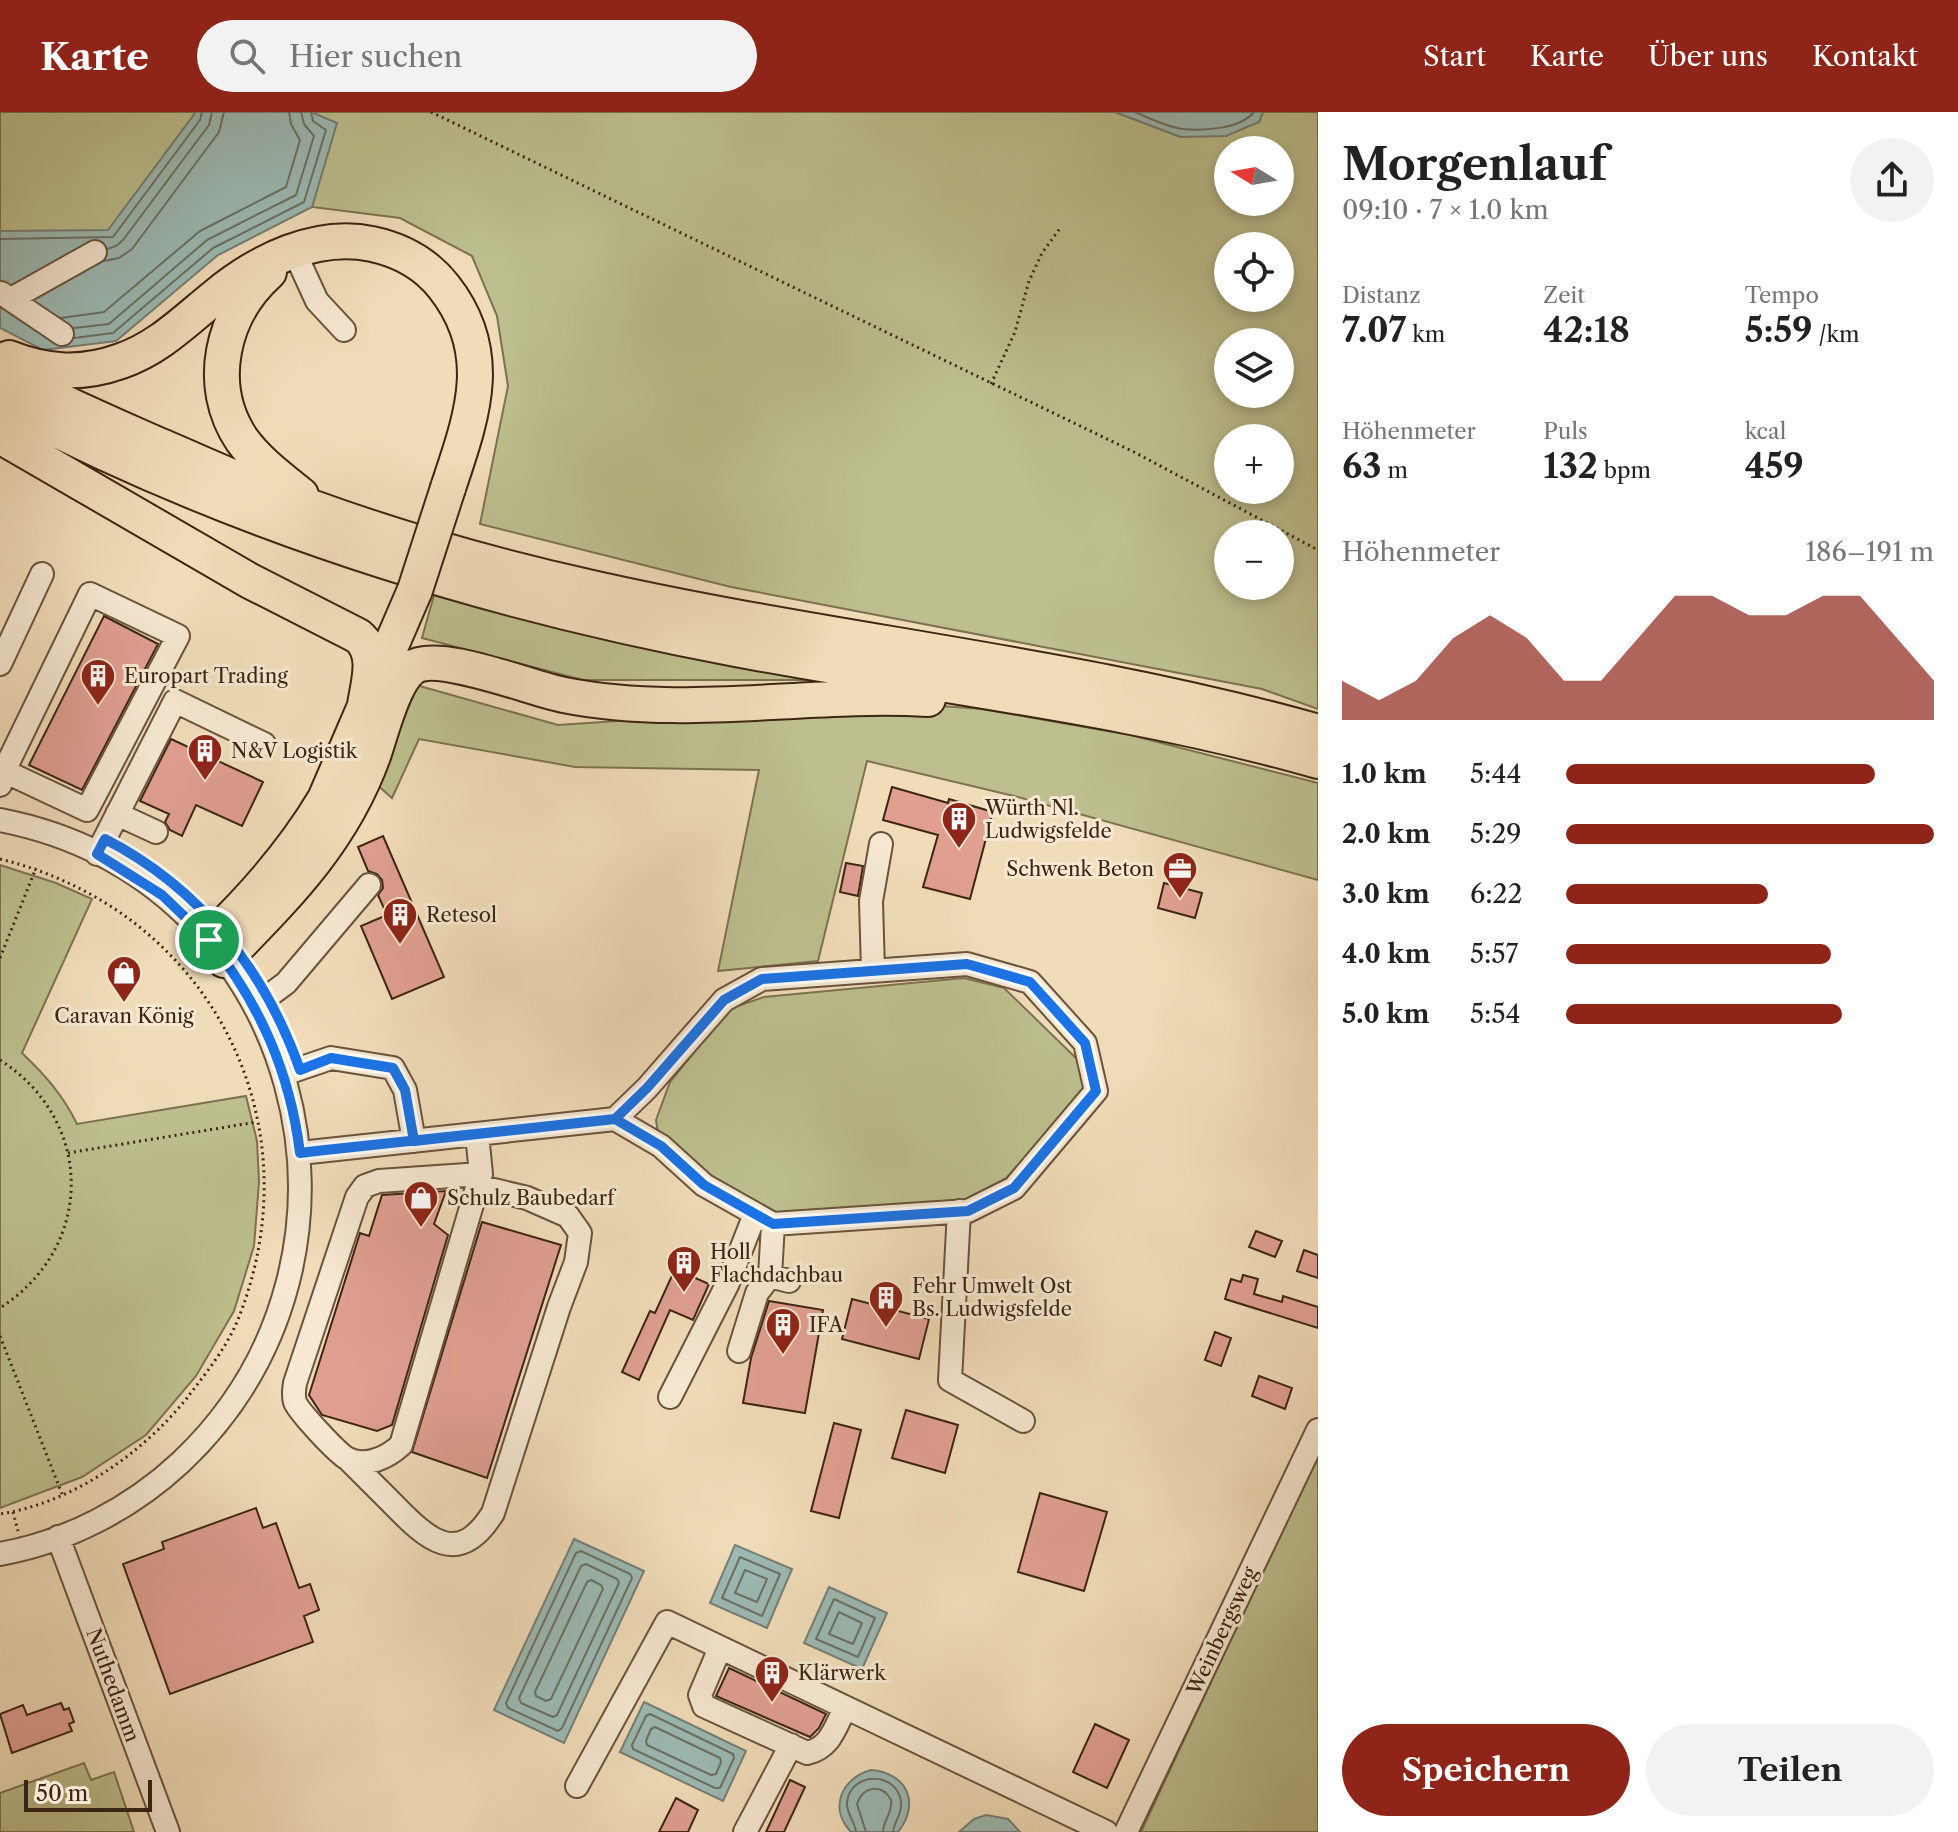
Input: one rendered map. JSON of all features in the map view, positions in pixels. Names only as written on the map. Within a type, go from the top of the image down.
[{"type":"highway","points":[[0,353],[27,365],[67,372],[124,360],[173,332],[239,278],[294,251],[329,242],[381,246],[414,260],[441,283],[469,331],[474,352],[476,389],[468,427],[375,715]]},
{"type":"highway","points":[[294,251],[264,276],[237,311],[222,357],[222,380],[225,404],[242,440],[268,468],[319,510]]},
{"type":"highway","points":[[0,371],[256,487],[488,563],[590,588],[891,646],[1127,686],[1235,709],[1318,732]]},
{"type":"highway","points":[[0,401],[110,456],[193,491],[351,551],[469,587],[556,610],[736,649],[1151,719],[1318,761]]},
{"type":"highway","points":[[0,436],[250,581],[358,636],[365,642],[371,658],[375,715]]},
{"type":"highway","points":[[209,958],[307,830],[375,715],[407,672],[423,663],[434,661],[546,692],[608,702],[676,705],[905,697],[1151,719]]},
{"type":"street","points":[[294,251],[317,301],[344,330]]},
{"type":"street","points":[[62,334],[6,295],[95,252]]},
{"type":"street","points":[[0,664],[42,574]]},
{"type":"street","points":[[90,594],[178,636],[87,810],[2,778],[90,594]]},
{"type":"street","points":[[97,854],[175,701],[264,744]]},
{"type":"street","points":[[117,814],[156,832]]},
{"type":"street","points":[[0,820],[45,832],[97,854],[162,895],[209,958],[255,1006],[284,1074],[294,1112],[300,1153],[301,1208],[292,1267],[278,1318],[246,1383],[220,1420],[174,1469],[108,1515],[58,1537],[0,1554]]},
{"type":"street","points":[[873,971],[871,901],[881,844]]},
{"type":"street","points":[[255,1006],[286,983],[369,885]]},
{"type":"street","points":[[300,1153],[615,1119],[661,1146],[704,1185],[764,1219],[968,1211],[1014,1188],[1096,1091],[1085,1043],[1030,982],[967,964],[762,979],[724,1000],[647,1088],[615,1119]]},
{"type":"street","points":[[284,1074],[331,1058],[393,1068],[405,1090],[414,1141]]},
{"type":"street","points":[[348,1459],[371,1461],[388,1457],[401,1445],[479,1180],[477,1134]]},
{"type":"street","points":[[479,1180],[568,1216],[580,1233],[576,1262],[493,1513],[482,1530],[466,1541],[448,1544],[431,1540],[414,1527],[302,1415],[294,1400],[295,1383],[357,1197],[365,1186],[379,1181],[479,1180]]},
{"type":"street","points":[[959,1211],[950,1380],[1023,1421]]},
{"type":"street","points":[[739,1351],[757,1293],[780,1279],[764,1219]]},
{"type":"street","points":[[670,1397],[764,1219]]},
{"type":"street","name":"Weinbergsweg","points":[[1126,1832],[1318,1430]]},
{"type":"street","name":"Nuthedamm","points":[[58,1537],[168,1832]]},
{"type":"street","points":[[577,1786],[667,1622],[1106,1832]]},
{"type":"street","points":[[720,1648],[700,1695],[704,1706],[807,1753],[827,1744],[845,1708]]},
{"type":"street","points":[[745,1832],[791,1745]]},
{"type":"path","points":[[431,112],[1134,452],[1318,550]]},
{"type":"path","points":[[991,384],[1015,332],[1029,281],[1042,253],[1061,227]]},
{"type":"path","points":[[0,859],[66,879],[108,902],[149,932],[190,975],[216,1013],[234,1047],[248,1084],[263,1153],[265,1211],[257,1259],[239,1319],[209,1369],[167,1422],[138,1449],[105,1472],[62,1494],[0,1514]]},
{"type":"path","points":[[0,958],[36,868]]},
{"type":"path","points":[[0,1060],[18,1072],[41,1095],[58,1122],[68,1153],[72,1185],[68,1216],[58,1247],[41,1274],[18,1297],[0,1308]]},
{"type":"path","points":[[68,1153],[257,1122]]},
{"type":"path","points":[[0,1336],[62,1494]]},
{"type":"green space","points":[[0,112],[196,112],[108,231],[0,231]]},
{"type":"green space","points":[[311,112],[1115,112],[1181,137],[1259,122],[1263,112],[1318,112],[1318,709],[1262,689],[731,587],[480,524],[508,386],[497,316],[472,256],[400,218],[312,207],[336,123]]},
{"type":"green space","points":[[434,595],[588,635],[831,680],[583,680],[422,638]]},
{"type":"green space","points":[[409,683],[558,725],[914,704],[982,709],[1130,735],[1318,783],[1318,880],[1014,796],[867,761],[818,961],[718,971],[759,770],[575,767],[419,739],[392,798],[375,783]]},
{"type":"green space","points":[[0,865],[56,883],[92,899],[22,1053],[53,1086],[77,1124],[246,1096],[257,1141],[259,1182],[254,1246],[234,1311],[196,1376],[146,1435],[82,1477],[0,1508]]},
{"type":"green space","points":[[964,978],[1004,988],[1077,1059],[1085,1085],[1074,1102],[1002,1183],[974,1199],[777,1213],[742,1196],[679,1154],[658,1133],[656,1120],[670,1082],[729,1009],[764,997]]},
{"type":"green space","points":[[1318,1453],[1318,1832],[1141,1832]]},
{"type":"green space","points":[[84,1763],[91,1780],[114,1772],[134,1832],[0,1832],[0,1793]]},
{"type":"water","points":[[196,112],[311,112],[337,123],[312,207],[218,255],[116,341],[43,350],[0,328],[0,231],[108,230]]},
{"type":"water","points":[[1115,112],[1263,112],[1259,122],[1226,136],[1181,137]]},
{"type":"water","points":[[574,1539],[644,1571],[564,1743],[494,1710]]},
{"type":"water","points":[[735,1545],[792,1569],[767,1628],[710,1603]]},
{"type":"water","points":[[829,1587],[887,1613],[862,1669],[804,1643]]},
{"type":"water","points":[[644,1702],[746,1751],[723,1801],[620,1752]]},
{"type":"water","points":[[871,1770],[894,1777],[907,1791],[909,1810],[898,1832],[851,1832],[844,1823],[840,1804],[846,1787],[852,1780]]},
{"type":"water","points":[[986,1815],[1008,1819],[1020,1832],[959,1832],[974,1819]]},
{"type":"building","name":"Europart Trading","points":[[104,616],[158,644],[82,790],[29,765]]},
{"type":"building","name":"N&V Logistik","points":[[171,739],[263,782],[242,826],[196,805],[182,836],[170,830],[165,822],[169,814],[140,801]]},
{"type":"building","name":"Würth Nl. Ludwigsfelde","points":[[892,787],[993,812],[970,899],[923,887],[938,835],[883,820]]},
{"type":"building","name":"Retesol","points":[[383,836],[444,977],[392,999],[361,926],[387,915],[378,895],[383,888],[382,880],[368,871],[358,847]]},
{"type":"building","points":[[846,863],[863,866],[858,896],[840,892]]},
{"type":"building","name":"Schwenk Beton","points":[[1164,883],[1202,893],[1195,918],[1158,908]]},
{"type":"building","points":[[446,1191],[434,1224],[448,1235],[392,1425],[377,1431],[322,1415],[309,1395],[360,1233],[369,1236],[382,1195]]},
{"type":"building","points":[[482,1222],[561,1245],[487,1478],[412,1452]]},
{"type":"building","points":[[1256,1231],[1282,1241],[1275,1257],[1249,1247]]},
{"type":"building","points":[[1304,1250],[1318,1255],[1318,1278],[1297,1271]]},
{"type":"building","points":[[675,1269],[709,1284],[693,1320],[670,1310],[639,1380],[622,1372],[650,1311],[655,1313]]},
{"type":"building","points":[[1243,1275],[1258,1279],[1254,1294],[1282,1302],[1283,1296],[1318,1307],[1318,1328],[1225,1299],[1231,1279],[1241,1282]]},
{"type":"building","name":"Fehr Umwelt Ost Bs. Ludwigsfelde","points":[[852,1299],[929,1319],[919,1359],[842,1339]]},
{"type":"building","name":"IFA","points":[[769,1301],[823,1310],[805,1413],[743,1403],[751,1358]]},
{"type":"building","points":[[1215,1332],[1231,1338],[1221,1366],[1205,1360]]},
{"type":"building","points":[[1259,1376],[1292,1388],[1285,1409],[1252,1396]]},
{"type":"building","points":[[906,1410],[958,1425],[945,1473],[892,1458]]},
{"type":"building","points":[[834,1423],[861,1430],[839,1518],[811,1511]]},
{"type":"building","points":[[1040,1493],[1107,1512],[1084,1591],[1018,1572]]},
{"type":"building","points":[[256,1508],[263,1528],[276,1523],[299,1588],[310,1584],[319,1610],[304,1616],[313,1642],[170,1694],[123,1564],[164,1549],[162,1542]]},
{"type":"building","name":"Klärwerk","points":[[729,1668],[826,1714],[819,1728],[810,1737],[716,1696]]},
{"type":"building","points":[[61,1703],[64,1710],[69,1708],[74,1722],[69,1724],[72,1731],[12,1753],[0,1714],[23,1705],[27,1715]]},
{"type":"building","points":[[1095,1724],[1129,1740],[1107,1788],[1073,1772]]},
{"type":"building","points":[[790,1780],[805,1787],[784,1832],[766,1832]]},
{"type":"building","points":[[676,1798],[698,1810],[688,1832],[659,1832]]},
{"type":"place","name":"Europart Trading","points":[[98,707]]},
{"type":"place","name":"N&V Logistik","points":[[205,782]]},
{"type":"place","name":"Würth Nl. Ludwigsfelde","points":[[959,850]]},
{"type":"place","name":"Schwenk Beton","points":[[1180,900]]},
{"type":"place","name":"Retesol","points":[[400,946]]},
{"type":"place","name":"Caravan König","points":[[124,1004]]},
{"type":"place","name":"Schulz Baubedarf","points":[[421,1229]]},
{"type":"place","name":"Holl Flachdachbau","points":[[684,1294]]},
{"type":"place","name":"Fehr Umwelt Ost Bs. Ludwigsfelde","points":[[886,1329]]},
{"type":"place","name":"IFA","points":[[783,1356]]},
{"type":"place","name":"Klärwerk","points":[[772,1704]]},
{"type":"route","points":[[209,940],[162,895],[97,854],[105,839],[148,864],[174,884],[221,929],[268,996],[281,1020],[300,1070],[331,1058],[393,1068],[405,1090],[414,1141],[615,1119],[647,1088],[724,1000],[762,979],[967,964],[1030,982],[1085,1043],[1096,1091],[1014,1188],[968,1211],[773,1224],[704,1185],[661,1146],[615,1119],[477,1134],[414,1141],[300,1153],[289,1092],[270,1037],[248,994],[209,940]]}]
